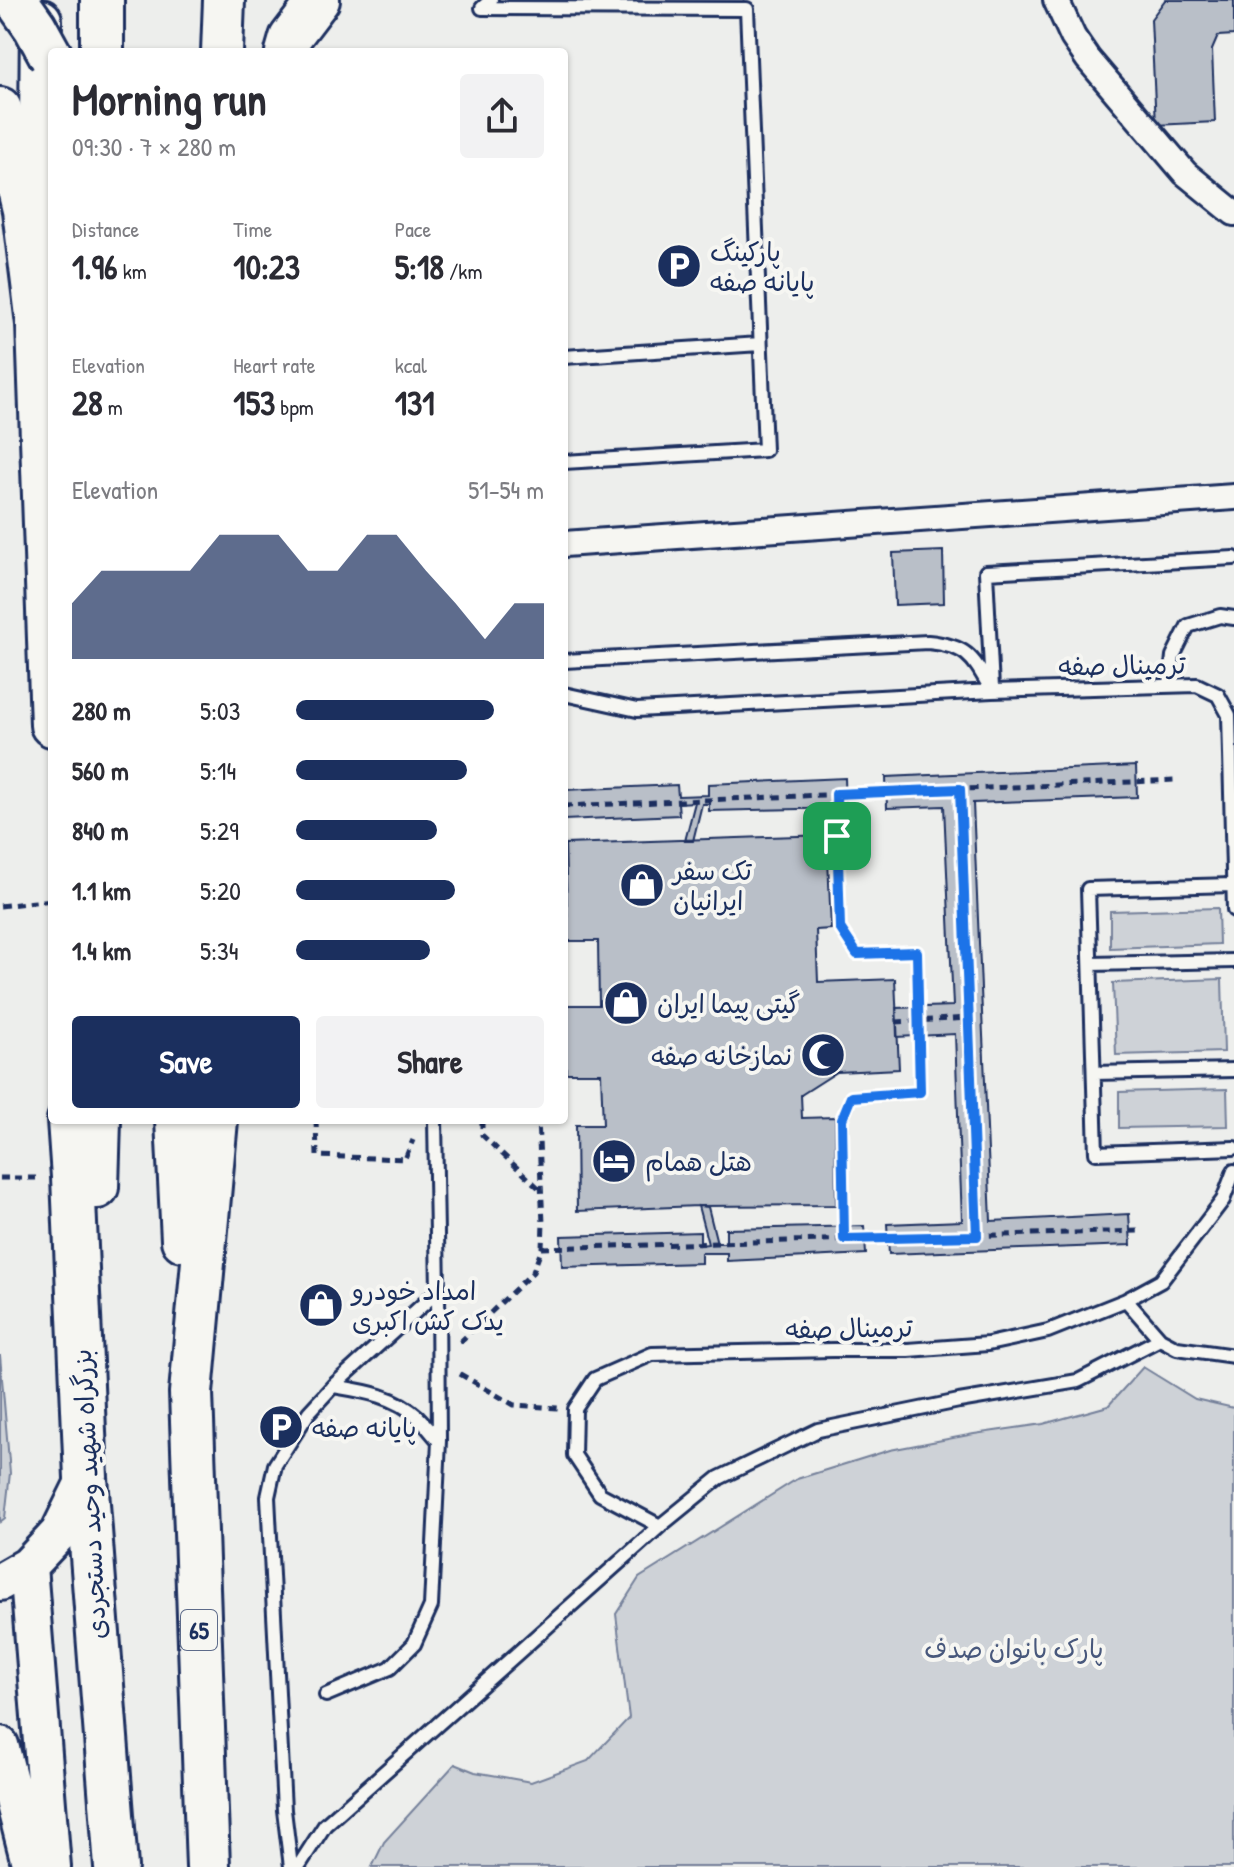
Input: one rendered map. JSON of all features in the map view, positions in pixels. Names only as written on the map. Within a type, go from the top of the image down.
[{"type":"highway","points":[[16,0],[48,51]]},
{"type":"highway","points":[[102,0],[102,48]]},
{"type":"highway","points":[[0,109],[24,210],[38,324],[48,610]]},
{"type":"highway","name":"بزرگراه شهید وحید دستجردی","points":[[69,1124],[86,1478],[116,1867]]},
{"type":"highway","points":[[86,1478],[99,1124]]},
{"type":"highway","points":[[177,1124],[191,1393]]},
{"type":"highway","name":"65","points":[[208,1867],[191,1393],[216,1124]]},
{"type":"main road","points":[[38,324],[41,0]]},
{"type":"main road","points":[[222,48],[224,0]]},
{"type":"main road","points":[[287,48],[290,38],[319,0]]},
{"type":"main road","points":[[52,1867],[14,1574],[59,1533],[86,1478]]},
{"type":"main road","points":[[0,1745],[31,1867]]},
{"type":"street","points":[[1056,0],[1073,37],[1088,59],[1185,173],[1234,213]]},
{"type":"street","points":[[568,544],[1234,497]]},
{"type":"lane","points":[[491,0],[482,8],[747,9],[765,450],[568,462]]},
{"type":"lane","points":[[568,357],[760,344]]},
{"type":"lane","points":[[992,691],[986,572],[1234,558]]},
{"type":"lane","points":[[1170,685],[1173,656],[1188,626],[1220,616],[1234,618]]},
{"type":"lane","points":[[568,661],[928,642],[948,644],[965,652],[977,665],[992,691]]},
{"type":"lane","name":"ترمینال صفه","points":[[568,695],[637,710],[992,691],[1197,685],[1218,695],[1229,715],[1234,910]]},
{"type":"lane","points":[[1233,885],[1088,889],[1096,1153],[1234,1148]]},
{"type":"lane","points":[[1091,964],[1234,961]]},
{"type":"lane","points":[[1094,1073],[1234,1070]]},
{"type":"lane","points":[[326,1695],[390,1668],[414,1644],[431,1606],[439,1441],[435,1124]]},
{"type":"lane","name":"ترمینال صفه","points":[[575,1409],[595,1379],[652,1354],[908,1350],[988,1344],[1048,1331],[1126,1300],[1161,1281],[1223,1200],[1234,1171]]},
{"type":"lane","points":[[291,1867],[284,1810],[268,1497],[275,1465],[309,1412],[333,1386],[438,1291]]},
{"type":"lane","points":[[1126,1300],[1160,1339],[1177,1348],[1234,1356]]},
{"type":"lane","points":[[298,1867],[325,1825],[660,1526],[719,1478],[818,1430],[1078,1381],[1160,1339]]},
{"type":"lane","points":[[333,1386],[370,1392],[395,1401],[417,1416],[439,1441]]},
{"type":"lane","points":[[575,1409],[574,1455],[600,1494],[660,1526]]},
{"type":"path","points":[[568,806],[1176,780]]},
{"type":"path","points":[[960,789],[977,1236]]},
{"type":"path","points":[[836,794],[840,928],[857,954],[917,952],[920,1092],[851,1097],[842,1119],[844,1239]]},
{"type":"path","points":[[0,906],[48,900]]},
{"type":"path","points":[[896,1022],[968,1018]]},
{"type":"path","points":[[316,1124],[317,1156],[405,1159],[414,1136]]},
{"type":"path","points":[[482,1124],[482,1135],[542,1191]]},
{"type":"path","points":[[538,1124],[542,1248],[533,1272],[439,1362],[514,1405],[575,1409]]},
{"type":"path","points":[[0,1178],[14,1178]]},
{"type":"path","points":[[542,1248],[1141,1231]]},
{"type":"green space","points":[[1218,908],[1219,944],[1110,948],[1110,911]]},
{"type":"green space","points":[[1222,979],[1224,1052],[1116,1055],[1113,983]]},
{"type":"green space","points":[[1227,1089],[1228,1126],[1119,1128],[1119,1092]]},
{"type":"green space","points":[[0,1355],[10,1473],[5,1518],[0,1522]]},
{"type":"green space","name":"پارک بانوان صدف","points":[[1143,1367],[1195,1399],[1234,1408],[1234,1867],[372,1867],[384,1842],[455,1764],[475,1772],[531,1782],[588,1761],[629,1718],[616,1614],[639,1578],[797,1479],[890,1450],[1043,1424],[1108,1406]]},
{"type":"building","points":[[1165,0],[1234,0],[1234,35],[1218,36],[1212,50],[1215,122],[1156,125],[1151,19]]},
{"type":"building","points":[[943,551],[944,603],[895,605],[893,553]]},
{"type":"building","points":[[1136,766],[1137,797],[973,803],[991,1221],[1129,1214],[1131,1245],[889,1254],[887,1224],[962,1221],[955,1034],[897,1037],[896,1008],[953,1006],[944,806],[887,808],[886,777]]},
{"type":"building","points":[[845,778],[846,808],[709,811],[709,804],[702,804],[693,841],[685,841],[695,802],[678,803],[679,815],[568,820],[568,790],[677,785],[678,796],[708,795],[708,784]]},
{"type":"building","points":[[827,835],[831,929],[816,930],[818,982],[895,979],[899,1069],[837,1072],[801,1095],[802,1118],[835,1117],[836,1205],[577,1211],[576,1125],[603,1125],[601,1073],[568,1073],[568,1005],[599,1005],[598,941],[568,941],[568,844]]},
{"type":"building","points":[[698,1206],[708,1207],[717,1243],[726,1243],[726,1229],[864,1226],[866,1254],[727,1261],[727,1253],[701,1253],[701,1263],[562,1267],[561,1236],[700,1232],[700,1245],[708,1244]]},
{"type":"place","name":"پارکینگ پایانه صفه","points":[[679,266]]},
{"type":"place","name":"تک سفر ایرانیان","points":[[642,885]]},
{"type":"place","name":"گیتی پیما ایران","points":[[626,1003]]},
{"type":"place","name":"نمازخانه صفه","points":[[823,1055]]},
{"type":"place","name":"هتل همام","points":[[614,1161]]},
{"type":"place","name":"امداد خودرو یدک کش اکبری","points":[[321,1305]]},
{"type":"place","name":"پایانه صفه","points":[[281,1427]]},
{"type":"route","points":[[960,789],[977,1236],[844,1239],[842,1119],[851,1097],[920,1092],[917,952],[857,954],[840,928],[837,836],[836,794],[960,789]]}]
